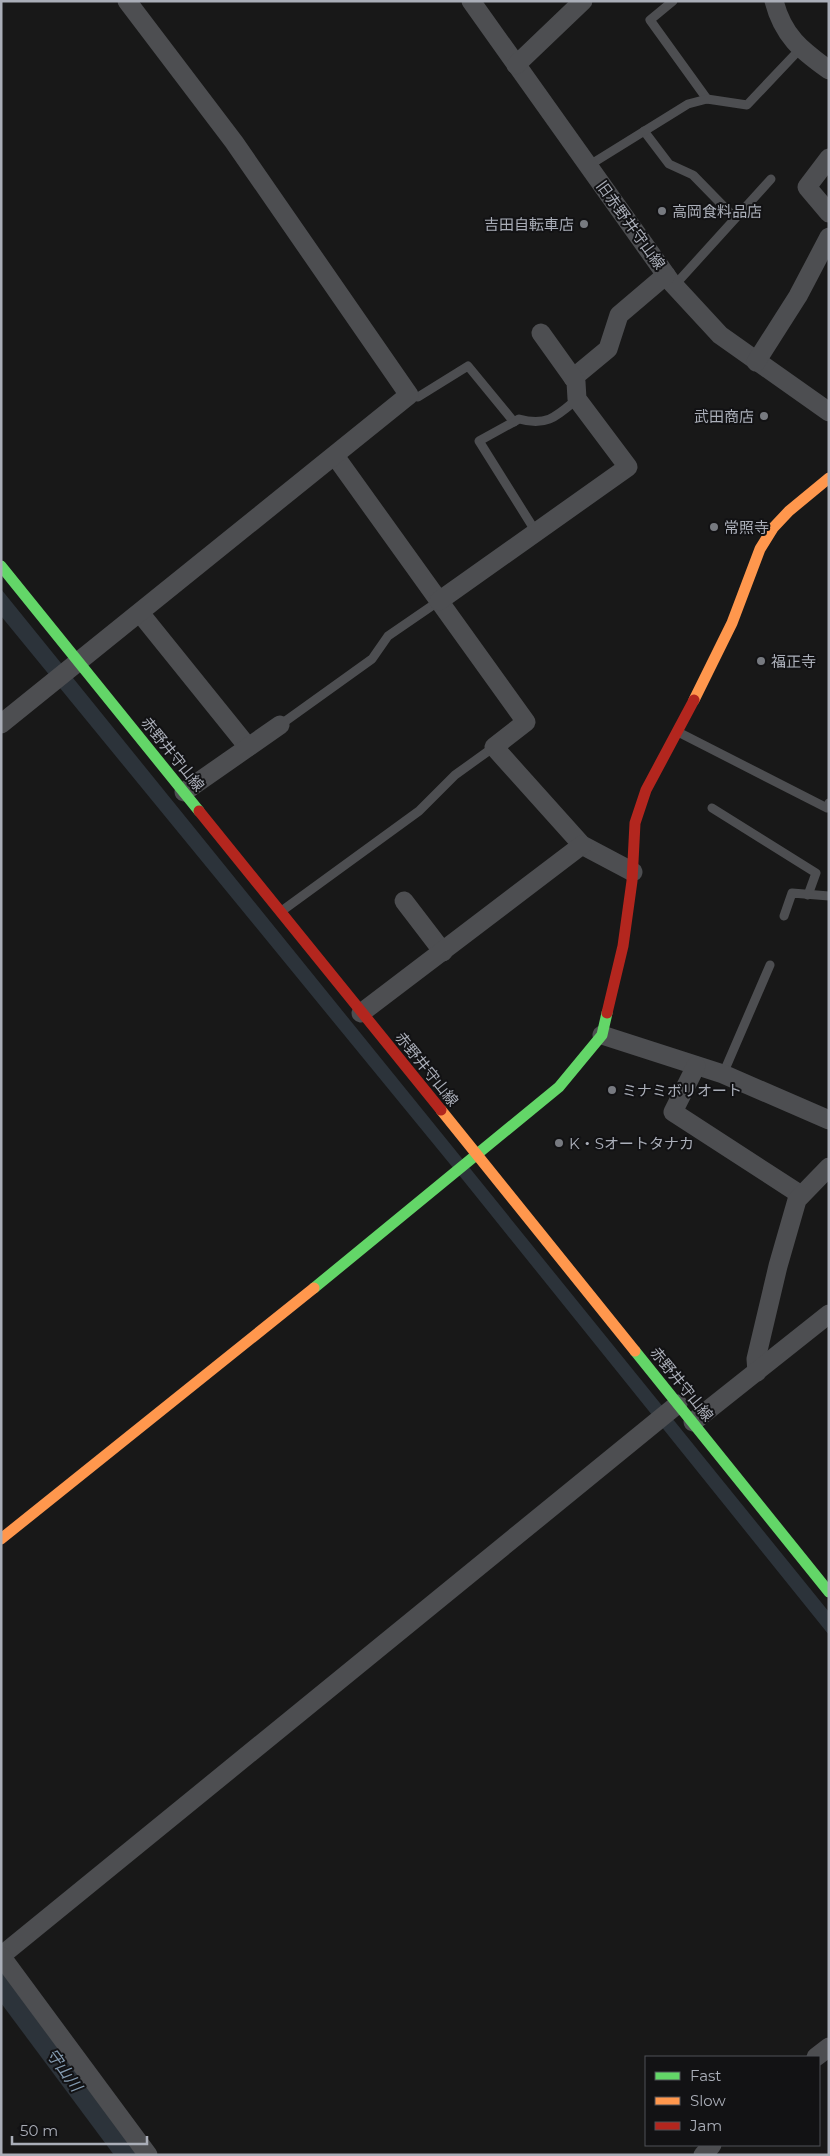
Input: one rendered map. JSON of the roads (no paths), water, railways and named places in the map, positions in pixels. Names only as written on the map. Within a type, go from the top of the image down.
[{"type":"street","points":[[1,724],[409,395],[234,142],[127,1]]},
{"type":"street","name":"旧赤野井守山線","points":[[471,1],[670,280],[720,334],[756,362],[829,412]]},
{"type":"street","points":[[516,65],[583,1]]},
{"type":"street","points":[[774,1],[779,20],[800,49],[829,70]]},
{"type":"street","points":[[829,158],[807,187],[829,213]]},
{"type":"street","points":[[756,362],[798,296],[829,237]]},
{"type":"street","points":[[573,378],[608,349],[619,316],[670,280]]},
{"type":"street","points":[[439,601],[628,467],[578,399],[576,382],[541,334]]},
{"type":"street","points":[[335,456],[526,722],[494,747],[582,844],[633,872]]},
{"type":"street","points":[[1,1539],[478,1155],[559,1087],[602,1035],[623,946],[633,872],[635,823],[646,790],[706,678],[732,622],[760,549],[773,528],[789,511],[829,478]]},
{"type":"street","name":"赤野井守山線","points":[[1,566],[829,1592]]},
{"type":"street","points":[[140,613],[248,747]]},
{"type":"street","points":[[184,792],[280,725]]},
{"type":"street","points":[[361,1013],[582,844]]},
{"type":"street","points":[[404,901],[443,952]]},
{"type":"street","points":[[602,1035],[723,1074],[829,1120]]},
{"type":"street","points":[[696,1066],[673,1112],[801,1196]]},
{"type":"street","points":[[757,1372],[756,1360],[778,1266],[797,1200],[829,1167]]},
{"type":"street","points":[[693,1422],[829,1314]]},
{"type":"street","points":[[148,2155],[1,1956],[678,1404]]},
{"type":"street","points":[[817,2056],[829,2047]]},
{"type":"lane","points":[[673,1],[650,20],[707,99]]},
{"type":"lane","points":[[588,166],[688,104],[707,99],[747,104],[800,49]]},
{"type":"lane","points":[[644,132],[669,164],[693,175],[735,218]]},
{"type":"lane","points":[[670,280],[735,218],[771,179]]},
{"type":"lane","points":[[409,395],[418,397],[468,366],[514,422]]},
{"type":"lane","points":[[536,532],[479,441],[519,419],[533,423],[552,420],[578,399]]},
{"type":"lane","points":[[280,725],[372,658],[388,636],[439,601]]},
{"type":"lane","points":[[678,732],[827,808],[829,803]]},
{"type":"lane","points":[[281,912],[419,811],[455,775],[494,747]]},
{"type":"lane","points":[[712,808],[816,873],[808,894]]},
{"type":"lane","points":[[784,916],[792,894],[829,896]]},
{"type":"lane","points":[[723,1074],[770,965]]},
{"type":"water","points":[[1,589],[829,1612],[829,1635],[463,1180],[1,616]]},
{"type":"water","name":"守山川","points":[[1,1971],[137,2155],[114,2155],[1,2003]]},
{"type":"place","name":"高岡食料品店","points":[[662,211]]},
{"type":"place","name":"吉田自転車店","points":[[584,224]]},
{"type":"place","name":"武田商店","points":[[764,416]]},
{"type":"place","name":"常照寺","points":[[714,527]]},
{"type":"place","name":"福正寺","points":[[761,661]]},
{"type":"place","name":"ミナミボリオート","points":[[612,1090]]},
{"type":"place","name":"K・Sオートタナカ","points":[[559,1143]]}]
